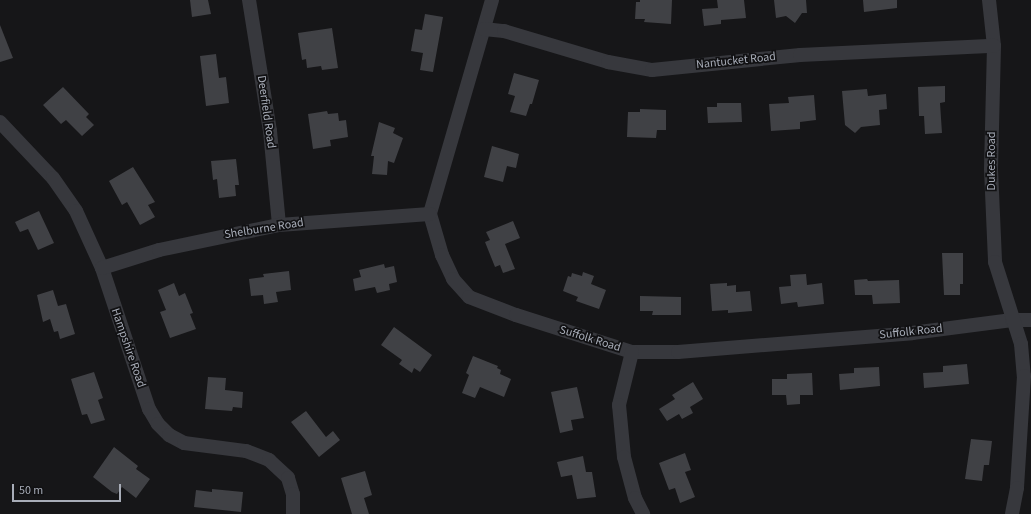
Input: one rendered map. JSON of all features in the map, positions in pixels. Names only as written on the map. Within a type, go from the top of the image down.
[{"type":"street","name":"Deerfield Road","points":[[249,0],[270,131],[280,225]]},
{"type":"street","points":[[430,214],[492,0]]},
{"type":"street","name":"Dukes Road","points":[[990,0],[994,46],[991,169],[995,262],[1012,320],[1021,344],[1024,376],[1017,488],[1012,514]]},
{"type":"street","name":"Nantucket Road","points":[[484,29],[504,32],[608,62],[652,70],[800,55],[994,46]]},
{"type":"street","name":"Hampshire Road","points":[[0,122],[45,168],[66,194],[86,230],[102,268],[149,409],[158,424],[169,435],[184,443],[246,451],[258,454],[275,464],[284,473],[292,488],[293,514]]},
{"type":"street","name":"Shelburne Road","points":[[102,268],[160,250],[280,225],[430,214]]},
{"type":"street","name":"Suffolk Road","points":[[430,214],[442,255],[453,279],[469,297],[516,315],[632,352],[678,352],[904,334],[1012,320],[1031,320]]},
{"type":"street","points":[[632,352],[619,405],[624,457],[635,498],[643,514]]},
{"type":"building","points":[[190,0],[208,0],[211,14],[192,17]]},
{"type":"building","points":[[640,0],[672,0],[671,24],[644,22],[645,19],[635,19],[636,2],[640,2]]},
{"type":"building","points":[[717,0],[744,0],[746,18],[721,20],[721,24],[704,26],[702,9],[718,8]]},
{"type":"building","points":[[774,0],[806,0],[807,13],[802,13],[795,23],[786,16],[776,18]]},
{"type":"building","points":[[863,0],[897,0],[897,8],[864,12]]},
{"type":"building","points":[[425,14],[443,17],[433,72],[420,70],[423,53],[411,51],[415,29],[422,30]]},
{"type":"building","points":[[0,25],[13,58],[0,62]]},
{"type":"building","points":[[332,28],[338,68],[322,70],[321,66],[307,68],[306,59],[302,60],[298,33]]},
{"type":"building","points":[[216,54],[219,78],[226,77],[229,103],[206,106],[200,56]]},
{"type":"building","points":[[514,73],[539,80],[532,104],[530,104],[526,116],[510,112],[515,96],[508,94]]},
{"type":"building","points":[[945,86],[945,102],[940,103],[942,133],[925,134],[924,116],[919,116],[918,87]]},
{"type":"building","points":[[63,87],[89,114],[86,117],[94,125],[82,136],[66,120],[61,124],[43,105]]},
{"type":"building","points":[[867,89],[868,96],[886,94],[887,109],[879,110],[880,125],[861,127],[855,133],[845,125],[842,91]]},
{"type":"building","points":[[814,95],[816,120],[800,122],[800,129],[771,131],[769,104],[789,103],[788,97]]},
{"type":"building","points":[[717,103],[741,103],[742,122],[708,123],[707,107],[717,107]]},
{"type":"building","points":[[640,109],[666,110],[666,130],[657,130],[656,138],[627,137],[628,112],[640,112]]},
{"type":"building","points":[[327,111],[328,114],[338,113],[339,121],[346,120],[348,137],[330,140],[331,146],[313,149],[308,114]]},
{"type":"building","points":[[379,122],[395,128],[393,133],[403,138],[394,163],[388,161],[387,175],[372,174],[374,156],[371,156]]},
{"type":"building","points":[[492,146],[519,154],[516,168],[507,166],[503,182],[484,177]]},
{"type":"building","points":[[236,159],[239,185],[235,185],[236,196],[219,198],[217,179],[213,180],[211,161]]},
{"type":"building","points":[[133,167],[155,202],[148,205],[155,217],[140,225],[127,202],[122,205],[109,181]]},
{"type":"building","points":[[39,211],[54,243],[38,250],[28,229],[20,232],[15,222]]},
{"type":"building","points":[[513,221],[520,238],[505,244],[515,269],[503,273],[500,265],[495,267],[485,242],[490,240],[486,232]]},
{"type":"building","points":[[942,253],[963,253],[963,284],[960,284],[960,295],[944,295]]},
{"type":"building","points":[[384,264],[385,268],[394,266],[397,282],[389,284],[390,290],[377,293],[375,287],[355,291],[353,279],[361,277],[359,270]]},
{"type":"building","points":[[289,271],[291,290],[276,292],[278,302],[264,304],[263,295],[251,296],[249,279],[264,277],[263,274]]},
{"type":"building","points":[[583,272],[594,276],[591,284],[606,290],[599,309],[576,301],[578,297],[563,291],[568,276],[571,277],[572,273],[582,276]]},
{"type":"building","points":[[806,274],[807,285],[822,283],[824,304],[798,307],[797,302],[781,304],[779,287],[791,286],[790,275]]},
{"type":"building","points":[[867,279],[868,281],[899,280],[900,303],[873,304],[872,295],[855,295],[854,280]]},
{"type":"building","points":[[174,283],[179,296],[185,293],[193,313],[190,314],[196,329],[170,338],[160,312],[166,310],[158,290]]},
{"type":"building","points":[[727,283],[727,286],[736,285],[736,292],[750,291],[752,311],[728,313],[728,310],[712,311],[710,284]]},
{"type":"building","points":[[53,290],[58,306],[66,304],[75,334],[60,339],[58,331],[54,332],[50,319],[43,322],[37,295]]},
{"type":"building","points":[[640,296],[681,297],[681,315],[652,315],[653,311],[640,311]]},
{"type":"building","points":[[394,327],[432,355],[420,372],[414,368],[412,373],[399,364],[402,360],[381,345]]},
{"type":"building","points":[[473,356],[498,366],[497,368],[501,370],[500,374],[511,379],[504,397],[480,387],[475,398],[462,393],[469,375],[466,373]]},
{"type":"building","points":[[967,364],[969,384],[924,388],[923,373],[943,372],[943,366]]},
{"type":"building","points":[[879,367],[880,386],[840,390],[839,374],[854,373],[854,368]]},
{"type":"building","points":[[94,372],[103,398],[98,400],[105,420],[91,424],[87,414],[82,415],[71,379]]},
{"type":"building","points":[[812,373],[813,395],[800,395],[800,404],[787,405],[786,395],[772,395],[772,379],[787,379],[787,374]]},
{"type":"building","points":[[208,377],[226,378],[225,390],[243,392],[242,408],[233,407],[232,411],[205,409]]},
{"type":"building","points":[[693,382],[703,399],[690,407],[693,413],[682,419],[679,414],[667,421],[659,409],[675,399],[672,395]]},
{"type":"building","points":[[577,387],[584,418],[571,420],[573,430],[560,433],[551,392]]},
{"type":"building","points":[[306,411],[326,437],[333,431],[340,440],[319,457],[291,422]]},
{"type":"building","points":[[971,439],[992,441],[989,465],[984,465],[982,481],[965,479]]},
{"type":"building","points":[[114,447],[138,466],[136,469],[150,479],[136,498],[122,487],[117,494],[112,492],[93,477]]},
{"type":"building","points":[[685,453],[691,470],[685,472],[695,497],[680,503],[675,488],[669,490],[659,463]]},
{"type":"building","points":[[583,456],[586,472],[592,472],[596,497],[577,499],[572,475],[561,477],[557,462]]},
{"type":"building","points":[[365,471],[372,495],[364,498],[369,514],[352,514],[341,478]]},
{"type":"building","points":[[212,489],[243,492],[241,512],[194,507],[196,490],[212,492]]}]
